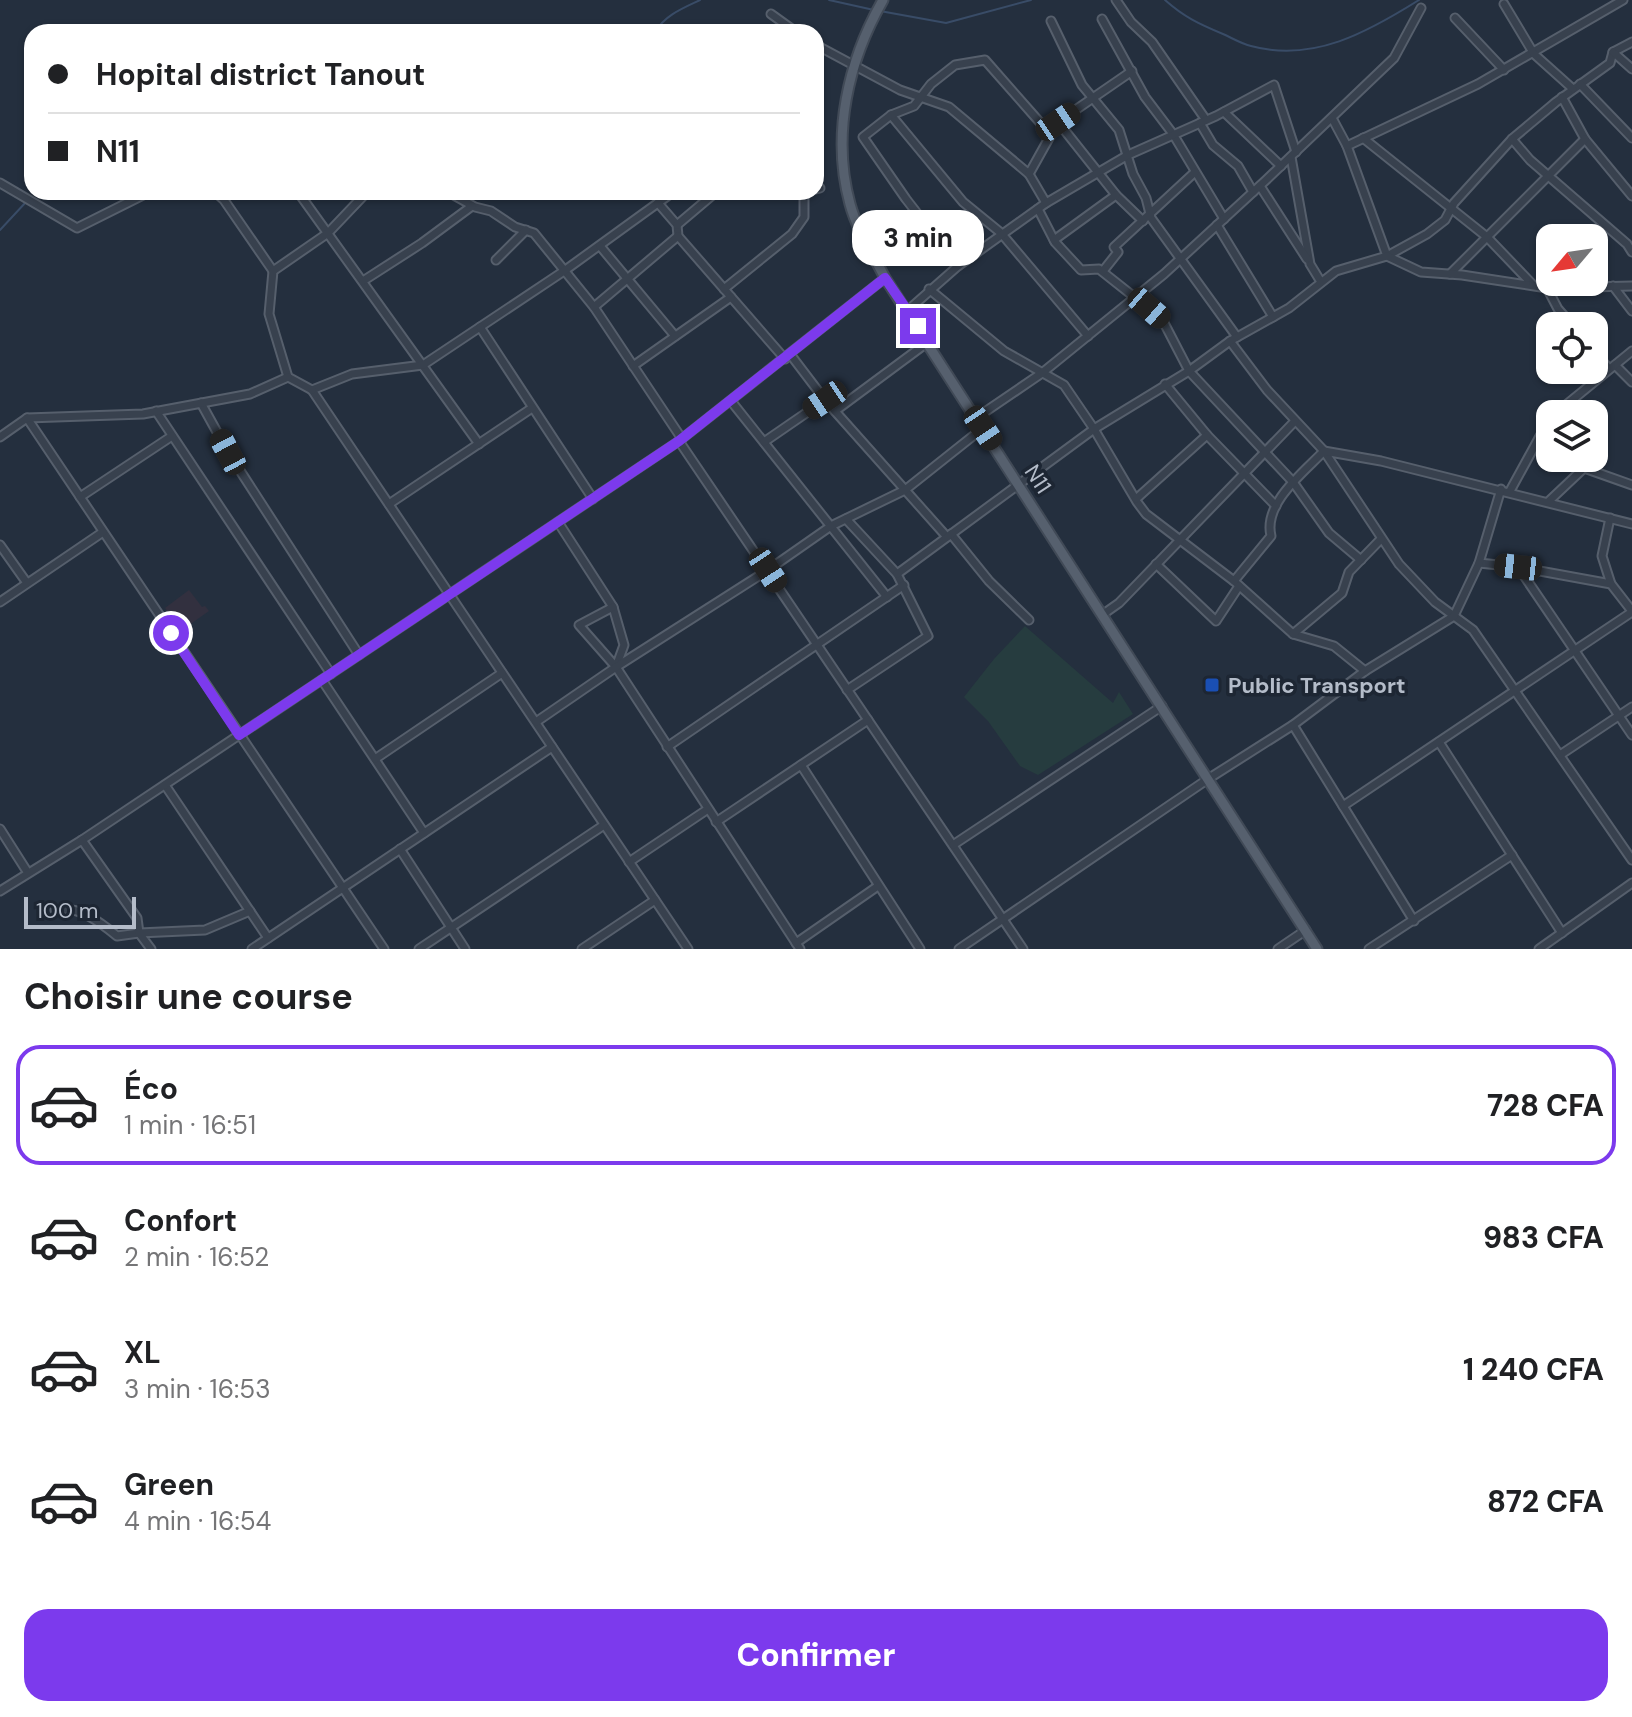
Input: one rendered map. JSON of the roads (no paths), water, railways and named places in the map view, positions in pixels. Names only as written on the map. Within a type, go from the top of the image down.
[{"type":"main road","name":"N11","points":[[882,2],[870,22],[853,65],[843,120],[850,205],[885,278],[1317,949]]},
{"type":"street","points":[[1116,0],[1131,22],[1152,42],[1203,122],[1213,145],[1238,166],[1253,192]]},
{"type":"street","points":[[1347,146],[1504,70],[1623,0]]},
{"type":"street","points":[[1504,4],[1534,54],[1632,138]]},
{"type":"street","points":[[976,418],[1042,373],[1182,258],[1394,58],[1421,8]]},
{"type":"street","points":[[771,14],[785,24]]},
{"type":"street","points":[[1455,18],[1504,70]]},
{"type":"street","points":[[1102,19],[1145,97],[1173,134],[1195,172],[1273,317]]},
{"type":"street","points":[[1051,21],[1082,85],[1119,130],[1150,214],[1267,390],[1324,451],[1381,539],[1435,602],[1473,630],[1632,860]]},
{"type":"street","points":[[897,574],[1094,429],[1189,371],[1233,339],[1289,308],[1336,271],[1387,256],[1427,234],[1445,220],[1512,139],[1562,97],[1610,63],[1613,52],[1632,42]]},
{"type":"street","points":[[824,49],[900,90],[949,107],[1029,174],[1046,203]]},
{"type":"street","points":[[1613,52],[1632,69]]},
{"type":"street","points":[[958,266],[863,137],[891,115],[914,106],[919,97],[955,65],[985,60],[1051,135]]},
{"type":"street","points":[[1029,174],[1058,122],[1132,71]]},
{"type":"street","points":[[907,311],[958,266],[1046,203],[1128,155],[1224,112],[1274,85],[1293,155],[1310,264]]},
{"type":"street","points":[[1562,97],[1585,139],[1632,196]]},
{"type":"street","points":[[1224,112],[1281,166]]},
{"type":"street","points":[[891,115],[963,202],[1001,233],[1088,336]]},
{"type":"street","points":[[1332,118],[1347,146],[1387,256],[1421,272],[1535,286]]},
{"type":"street","points":[[1058,122],[1116,195],[1143,221]]},
{"type":"street","points":[[1363,138],[1487,237],[1535,286]]},
{"type":"street","points":[[1512,139],[1632,252]]},
{"type":"street","points":[[1450,274],[1585,139]]},
{"type":"street","points":[[1103,271],[1118,252],[1114,247],[1195,172]]},
{"type":"street","points":[[0,183],[24,197]]},
{"type":"street","points":[[1260,186],[1321,282]]},
{"type":"street","points":[[1054,240],[1116,195]]},
{"type":"street","points":[[29,200],[77,228],[133,200]]},
{"type":"street","points":[[224,200],[273,271],[269,314],[288,377],[312,390],[688,949]]},
{"type":"street","points":[[304,200],[479,444]]},
{"type":"street","points":[[273,271],[328,233],[359,200]]},
{"type":"street","points":[[462,200],[491,211],[515,227],[534,233],[594,307],[847,690],[1023,949]]},
{"type":"street","points":[[312,390],[352,374],[423,365],[564,271],[662,200]]},
{"type":"street","points":[[677,225],[707,200]]},
{"type":"street","points":[[724,289],[792,234],[804,217],[804,200]]},
{"type":"street","points":[[658,203],[677,225],[678,236],[731,297],[788,356],[905,490],[1029,620]]},
{"type":"street","points":[[363,281],[472,206]]},
{"type":"street","points":[[1038,209],[1054,240],[1081,270],[1103,271],[1162,319],[1189,371],[1293,482],[1329,533],[1361,560]]},
{"type":"street","points":[[496,260],[526,230]]},
{"type":"street","points":[[594,307],[678,236]]},
{"type":"street","points":[[600,246],[675,336]]},
{"type":"street","points":[[0,891],[82,840],[681,440],[885,278]]},
{"type":"street","points":[[1608,286],[1632,286]]},
{"type":"street","points":[[1613,286],[1632,311]]},
{"type":"street","points":[[929,289],[1004,351],[1064,385],[1146,514],[1237,584],[1293,634],[1334,646],[1365,671]]},
{"type":"street","points":[[633,366],[731,297]]},
{"type":"street","points":[[480,327],[593,499]]},
{"type":"street","points":[[835,411],[928,342]]},
{"type":"street","points":[[1572,400],[1632,351]]},
{"type":"street","points":[[1608,363],[1632,382]]},
{"type":"street","points":[[0,437],[27,418],[156,411],[250,394],[288,377]]},
{"type":"street","points":[[1165,384],[1207,435],[1276,506]]},
{"type":"street","points":[[764,442],[825,400]]},
{"type":"street","points":[[731,401],[887,597]]},
{"type":"street","points":[[201,403],[228,452],[359,655]]},
{"type":"street","points":[[389,504],[532,408]]},
{"type":"street","points":[[156,411],[331,674]]},
{"type":"street","points":[[27,418],[384,949]]},
{"type":"street","points":[[1102,615],[1119,603],[1295,421]]},
{"type":"street","points":[[536,722],[831,526],[905,490],[983,428]]},
{"type":"street","points":[[1136,499],[1207,435]]},
{"type":"street","points":[[80,497],[172,436]]},
{"type":"street","points":[[959,949],[1208,779],[1293,725],[1365,671],[1454,616],[1479,563],[1505,490],[1536,441]]},
{"type":"street","points":[[1324,451],[1505,490],[1632,524]]},
{"type":"street","points":[[1156,564],[1216,621],[1237,584],[1271,536],[1269,529],[1276,506],[1293,482],[1324,451]]},
{"type":"street","points":[[1548,502],[1584,468],[1632,485]]},
{"type":"street","points":[[1343,806],[1632,611],[1611,584],[1602,556],[1610,518]]},
{"type":"street","points":[[846,519],[897,574],[928,636],[847,690]]},
{"type":"street","points":[[558,522],[613,607],[624,645],[616,667]]},
{"type":"street","points":[[0,602],[103,532]]},
{"type":"street","points":[[1293,634],[1342,593],[1349,572],[1381,539]]},
{"type":"street","points":[[0,545],[27,583]]},
{"type":"street","points":[[1479,563],[1611,584]]},
{"type":"street","points":[[1518,567],[1632,735]]},
{"type":"street","points":[[667,747],[904,585]]},
{"type":"street","points":[[613,607],[579,625],[616,667],[798,946],[878,886]]},
{"type":"street","points":[[375,759],[502,673]]},
{"type":"street","points":[[322,680],[424,833]]},
{"type":"street","points":[[953,845],[1162,706]]},
{"type":"street","points":[[1560,755],[1632,707]]},
{"type":"street","points":[[716,822],[868,720]]},
{"type":"street","points":[[1293,725],[1414,921]]},
{"type":"street","points":[[1439,742],[1562,933]]},
{"type":"street","points":[[252,949],[552,747]]},
{"type":"street","points":[[801,765],[920,949]]},
{"type":"street","points":[[165,785],[268,938]]},
{"type":"street","points":[[629,862],[708,809]]},
{"type":"street","points":[[419,949],[604,825]]},
{"type":"street","points":[[0,829],[28,873]]},
{"type":"street","points":[[82,840],[137,918],[139,933],[151,949]]},
{"type":"street","points":[[400,849],[465,949]]},
{"type":"street","points":[[1369,949],[1512,855]]},
{"type":"street","points":[[1539,949],[1632,883]]},
{"type":"street","points":[[582,949],[655,900]]},
{"type":"street","points":[[55,910],[74,910],[107,927],[117,936],[205,930],[250,911]]},
{"type":"street","points":[[1278,949],[1306,930]]},
{"type":"waterway","points":[[661,24],[700,0]]},
{"type":"waterway","points":[[829,0],[874,10]]},
{"type":"waterway","points":[[880,11],[946,23],[1031,0]]},
{"type":"waterway","points":[[1165,0],[1192,20],[1244,44],[1274,50],[1318,47],[1339,41],[1380,23],[1419,0]]},
{"type":"waterway","points":[[0,230],[26,202]]},
{"type":"place","name":"Public Transport","points":[[1212,685]]}]
